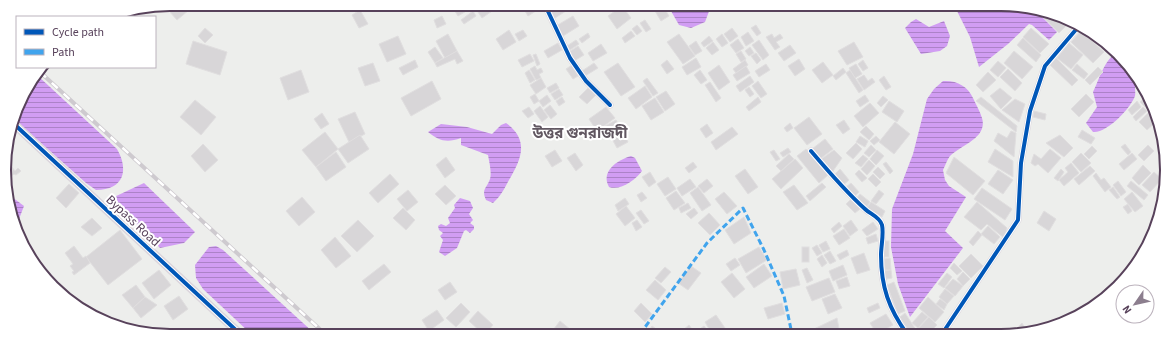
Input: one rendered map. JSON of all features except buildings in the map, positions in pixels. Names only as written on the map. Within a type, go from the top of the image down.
[{"type":"street","points":[[548,11],[570,58],[586,81],[610,105]]},
{"type":"street","points":[[945,329],[1018,220],[1022,163],[1030,111],[1045,66],[1076,30]]},
{"type":"street","name":"Bypass Road","points":[[17,126],[235,329]]},
{"type":"street","points":[[811,151],[847,192],[877,217],[882,224],[881,256],[883,282],[892,311],[904,329]]},
{"type":"shaded area","points":[[671,11],[709,11],[705,22],[691,28],[679,25]]},
{"type":"shaded area","points":[[957,11],[1011,11],[1041,16],[1057,32],[1049,40],[1029,24],[1008,44],[979,67],[970,37]]},
{"type":"shaded area","points":[[916,19],[929,27],[944,21],[950,36],[947,46],[940,51],[921,54],[905,28]]},
{"type":"shaded area","points":[[1111,57],[1121,65],[1135,85],[1135,96],[1129,107],[1111,125],[1098,132],[1093,132],[1086,123],[1097,107],[1093,92],[1105,66]]},
{"type":"shaded area","points":[[41,78],[117,149],[121,157],[123,164],[122,177],[113,187],[96,190],[86,183],[18,123],[32,90]]},
{"type":"shaded area","points":[[943,81],[957,83],[968,90],[980,113],[983,125],[977,136],[950,156],[943,170],[945,180],[949,186],[966,197],[945,231],[963,248],[910,317],[898,284],[891,247],[892,209],[913,154],[927,99],[934,89]]},
{"type":"shaded area","points":[[506,123],[514,130],[521,143],[520,158],[502,192],[493,203],[486,200],[484,193],[491,176],[488,155],[461,145],[461,138],[447,141],[428,132],[441,124],[467,127],[492,134],[501,125]]},
{"type":"shaded area","points":[[631,156],[635,158],[642,171],[636,178],[623,186],[614,188],[609,187],[607,176],[609,171],[616,163]]},
{"type":"shaded area","points":[[144,183],[195,232],[184,243],[160,248],[112,198]]},
{"type":"shaded area","points":[[13,198],[24,206],[19,219],[16,211]]},
{"type":"shaded area","points":[[460,198],[470,201],[473,208],[469,214],[473,220],[470,223],[474,226],[474,229],[470,233],[466,230],[464,231],[457,248],[445,256],[439,252],[443,240],[440,236],[443,233],[439,230],[438,226],[441,224],[446,226],[450,223],[448,218],[455,208],[454,205]]},
{"type":"shaded area","points":[[216,246],[223,250],[310,329],[246,329],[203,289],[196,278],[195,265],[209,247]]},
{"type":"railway","points":[[43,75],[320,329]]},
{"type":"marked path","points":[[644,329],[707,243],[743,208],[764,250],[784,296],[791,329]]},
{"type":"cycle path","points":[[548,11],[570,58],[586,81],[610,105]]},
{"type":"cycle path","points":[[945,329],[1018,220],[1021,163],[1030,111],[1045,66],[1076,30]]},
{"type":"cycle path","points":[[17,126],[235,329]]},
{"type":"cycle path","points":[[811,151],[851,195],[881,222],[883,232],[881,267],[884,287],[895,316],[904,329]]},
{"type":"district","name":"উত্তর গুনরাজদী","points":[[580,133]]}]
